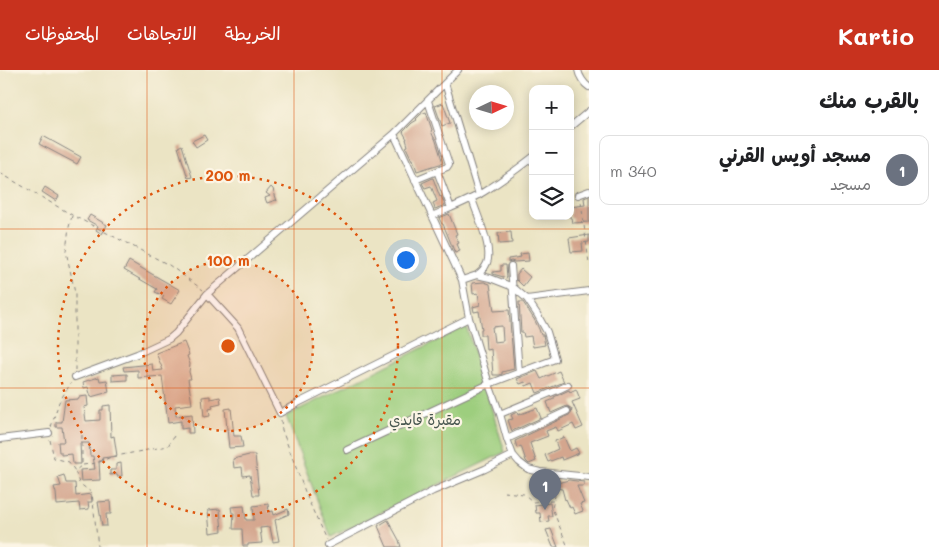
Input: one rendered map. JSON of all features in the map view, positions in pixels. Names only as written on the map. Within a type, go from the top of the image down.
[{"type":"street","points":[[75,377],[137,354],[176,333],[207,294],[394,134],[458,70]]},
{"type":"street","points":[[578,70],[582,80],[589,87]]},
{"type":"street","points":[[445,83],[480,195]]},
{"type":"street","points":[[415,180],[447,167],[449,164],[428,101]]},
{"type":"street","points":[[574,123],[589,111]]},
{"type":"street","points":[[394,134],[462,280],[469,318],[513,455],[528,469],[560,475],[589,477]]},
{"type":"street","points":[[432,216],[480,195],[529,160]]},
{"type":"street","points":[[437,171],[451,208]]},
{"type":"street","points":[[578,195],[589,191]]},
{"type":"street","points":[[462,280],[477,275],[487,266],[489,257],[489,248],[472,199]]},
{"type":"street","points":[[512,266],[519,373]]},
{"type":"street","points":[[347,450],[489,384],[555,359],[547,332],[537,314],[526,300],[513,287],[477,275]]},
{"type":"street","points":[[526,300],[589,291]]},
{"type":"street","points":[[207,294],[238,328],[280,413],[469,318]]},
{"type":"street","points":[[500,414],[568,385]]},
{"type":"street","points":[[507,439],[567,411]]},
{"type":"street","points":[[0,439],[49,433]]},
{"type":"street","points":[[328,545],[433,491],[513,455]]},
{"type":"path","points":[[0,173],[72,215],[169,265],[207,294]]},
{"type":"path","points":[[578,195],[589,263]]},
{"type":"path","points":[[72,215],[66,251],[75,293],[75,377],[59,402],[49,433],[54,458],[69,462],[75,471],[79,483],[92,493],[98,547]]},
{"type":"path","points":[[280,413],[282,430],[307,497],[328,545]]},
{"type":"path","points":[[82,435],[82,465]]},
{"type":"path","points":[[75,471],[82,465],[97,463],[111,457],[168,446],[174,436]]},
{"type":"path","points":[[560,475],[552,508],[568,547]]},
{"type":"path","points":[[504,492],[524,494],[532,502],[554,501]]},
{"type":"green space","name":"مقبرة قايدي","points":[[466,326],[505,452],[331,537],[286,416]]},
{"type":"building","points":[[443,103],[450,123],[442,126],[435,106]]},
{"type":"building","points":[[426,112],[443,163],[417,171],[406,147],[408,146],[407,139],[403,132],[421,114]]},
{"type":"building","points":[[204,135],[207,140],[196,147],[192,141]]},
{"type":"building","points":[[43,136],[81,157],[77,164],[39,144]]},
{"type":"building","points":[[182,145],[192,177],[188,178],[178,147]]},
{"type":"building","points":[[433,178],[445,205],[435,209],[433,203],[437,201],[431,186],[425,188],[422,183]]},
{"type":"building","points":[[45,187],[59,196],[56,201],[42,192]]},
{"type":"building","points":[[271,187],[277,201],[267,203],[265,198],[270,196],[266,193]]},
{"type":"building","points":[[589,196],[589,222],[573,223],[574,206],[585,205],[584,198]]},
{"type":"building","points":[[449,214],[459,243],[457,244],[460,251],[455,253],[439,218]]},
{"type":"building","points":[[90,215],[107,225],[102,234],[96,230],[98,226],[87,220]]},
{"type":"building","points":[[511,232],[512,243],[499,244],[498,233]]},
{"type":"building","points":[[589,235],[589,242],[582,243],[583,251],[571,252],[569,238]]},
{"type":"building","points":[[528,253],[529,261],[508,262],[508,259],[521,257],[520,254]]},
{"type":"building","points":[[129,261],[180,290],[171,304],[162,299],[164,296],[155,292],[157,289],[124,270]]},
{"type":"building","points":[[501,265],[506,265],[507,278],[493,274],[493,272],[501,271]]},
{"type":"building","points":[[521,269],[530,277],[523,286],[517,280],[517,274]]},
{"type":"building","points":[[484,282],[490,284],[494,311],[509,310],[514,369],[502,372],[500,375],[493,375],[491,349],[486,350],[485,335],[481,335],[479,311],[474,312],[473,307],[480,305],[478,293],[473,294],[472,283]],"holes":[[[502,326],[503,341],[494,342],[492,327]]]},
{"type":"building","points":[[519,302],[523,302],[534,319],[541,335],[543,335],[545,345],[533,347],[531,336],[524,337],[523,332],[521,332]]},
{"type":"building","points":[[184,342],[189,355],[187,356],[190,364],[189,372],[191,379],[188,379],[192,404],[175,406],[176,416],[192,414],[193,433],[188,433],[188,428],[181,429],[181,421],[168,423],[162,376],[138,378],[138,370],[124,371],[123,367],[152,364],[153,371],[163,370],[156,353]]},
{"type":"building","points":[[537,371],[541,379],[559,371],[564,382],[537,393],[533,383],[526,386],[525,382],[520,384],[517,379]]},
{"type":"building","points":[[127,374],[127,380],[112,381],[112,375]]},
{"type":"building","points":[[99,377],[100,381],[107,380],[109,392],[91,397],[88,387],[84,388],[83,382]]},
{"type":"building","points":[[576,389],[580,399],[572,402],[583,427],[576,430],[573,424],[558,431],[556,427],[546,431],[548,436],[530,443],[536,461],[529,464],[526,461],[521,446],[517,448],[515,441],[571,414],[572,409],[567,406],[551,413],[547,402],[569,390],[570,392]]},
{"type":"building","points":[[87,396],[88,406],[84,407],[86,421],[100,420],[100,410],[103,410],[103,406],[110,405],[111,437],[114,436],[117,456],[102,458],[103,461],[99,461],[100,480],[81,481],[80,470],[95,469],[93,456],[90,456],[89,443],[80,443],[81,464],[73,464],[72,454],[61,455],[61,452],[59,452],[58,442],[64,442],[62,427],[56,427],[56,422],[62,422],[65,400],[79,399],[79,397]]},
{"type":"building","points":[[210,396],[210,399],[220,397],[221,403],[212,405],[213,408],[209,409],[210,416],[204,417],[202,397]]},
{"type":"building","points":[[231,408],[234,436],[241,436],[243,447],[229,448],[225,409]]},
{"type":"building","points":[[537,408],[541,418],[512,431],[508,420],[513,419],[511,415],[517,412],[518,415]]},
{"type":"building","points":[[564,437],[570,451],[576,448],[579,453],[562,460],[561,457],[548,462],[545,455],[558,449],[555,441]]},
{"type":"building","points":[[255,455],[259,495],[253,495],[250,475],[243,476],[242,467],[234,468],[233,459]]},
{"type":"building","points":[[121,463],[122,476],[117,476],[117,474],[110,475],[110,470],[116,470],[116,464]]},
{"type":"building","points":[[64,475],[66,483],[75,483],[76,496],[91,494],[92,502],[88,502],[89,509],[80,510],[79,503],[57,505],[54,487],[61,486],[58,477]]},
{"type":"building","points":[[543,477],[558,479],[557,483],[569,480],[584,482],[584,486],[577,486],[584,503],[580,504],[583,511],[575,514],[572,507],[570,508],[565,500],[562,489],[555,488],[552,496],[547,495],[550,487],[543,486]]},
{"type":"building","points":[[110,501],[111,514],[106,514],[107,526],[102,526],[98,502]]},
{"type":"building","points":[[550,503],[552,516],[548,516],[549,521],[541,522],[540,513],[536,513],[535,505]]},
{"type":"building","points":[[268,504],[269,512],[273,511],[274,515],[288,509],[289,514],[275,520],[279,541],[273,542],[270,527],[260,528],[262,543],[243,546],[242,529],[233,529],[234,513],[232,513],[231,507],[244,506],[246,520],[254,520],[253,506]]},
{"type":"building","points":[[220,509],[222,531],[210,533],[208,510]]},
{"type":"building","points":[[388,520],[401,547],[387,547],[378,526]]},
{"type":"building","points":[[551,529],[558,547],[553,547],[546,530]]},
{"type":"place","name":"مسجد أويس القرني","points":[[545,510]]}]
